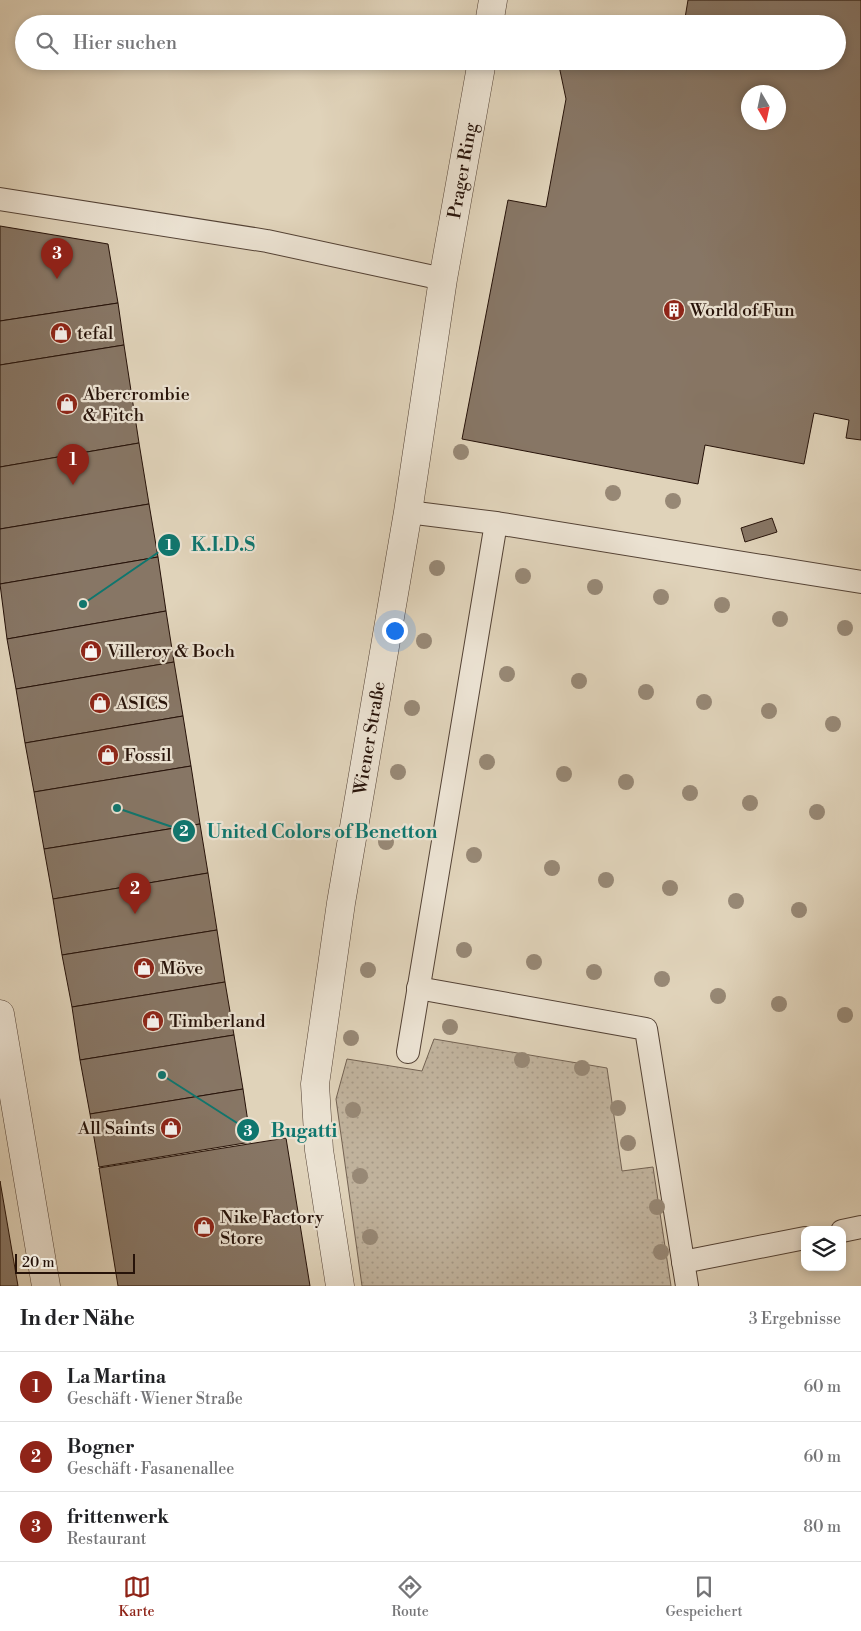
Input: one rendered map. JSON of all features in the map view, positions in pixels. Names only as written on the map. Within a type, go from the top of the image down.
[{"type":"street","points":[[490,15],[493,0]]},
{"type":"street","name":"Prager Ring","points":[[443,279],[480,70]]},
{"type":"street","name":"Wiener Straße","points":[[340,1286],[319,1150],[315,1084],[341,903],[408,512],[443,279]]},
{"type":"street","points":[[0,1014],[46,1286]]},
{"type":"lane","points":[[0,199],[267,241],[443,279]]},
{"type":"lane","points":[[408,512],[496,523],[861,582]]},
{"type":"lane","points":[[408,1052],[496,523]]},
{"type":"lane","points":[[418,988],[646,1029],[687,1286]]},
{"type":"lane","points":[[846,1229],[861,1227]]},
{"type":"lane","points":[[683,1262],[801,1239]]},
{"type":"shaded area","points":[[434,1039],[607,1068],[622,1171],[653,1167],[671,1286],[362,1286],[336,1099],[347,1059],[422,1071]]},
{"type":"building","name":"World of Fun","points":[[688,0],[861,0],[861,440],[846,438],[849,420],[814,413],[804,464],[705,445],[698,484],[462,439],[508,200],[546,207],[566,99],[560,70],[846,70],[846,15],[686,15]]},
{"type":"building","points":[[0,226],[108,244],[118,303],[0,321]]},
{"type":"building","name":"tefal","points":[[118,303],[124,345],[0,365],[0,321]]},
{"type":"building","name":"Abercrombie & Fitch","points":[[124,345],[139,443],[0,467],[0,365]]},
{"type":"building","points":[[139,443],[149,504],[0,529],[0,467]]},
{"type":"building","points":[[149,504],[158,557],[0,584],[0,529]]},
{"type":"building","points":[[772,518],[777,532],[745,542],[741,528]]},
{"type":"building","points":[[158,557],[166,611],[7,639],[0,584]]},
{"type":"building","name":"Villeroy & Boch","points":[[166,611],[174,662],[16,689],[7,639]]},
{"type":"building","name":"ASICS","points":[[174,662],[183,716],[25,743],[16,689]]},
{"type":"building","name":"Fossil","points":[[183,716],[191,766],[34,792],[25,743]]},
{"type":"building","points":[[191,766],[200,824],[44,849],[34,792]]},
{"type":"building","points":[[200,824],[208,873],[53,899],[44,849]]},
{"type":"building","points":[[208,873],[217,930],[62,955],[53,899]]},
{"type":"building","name":"Möve","points":[[217,930],[225,982],[72,1007],[62,955]]},
{"type":"building","name":"Timberland","points":[[225,982],[234,1035],[80,1060],[72,1007]]},
{"type":"building","points":[[234,1035],[243,1089],[90,1114],[80,1060]]},
{"type":"building","name":"All Saints","points":[[243,1089],[251,1142],[99,1167],[90,1114]]},
{"type":"building","name":"Nike Factory Store","points":[[286,1138],[310,1286],[118,1286],[99,1168]]},
{"type":"building","points":[[0,1181],[18,1286],[0,1286]]},
{"type":"place","name":"frittenwerk","points":[[57,279]]},
{"type":"place","name":"World of Fun","points":[[674,310]]},
{"type":"place","name":"tefal","points":[[61,333]]},
{"type":"place","name":"Abercrombie & Fitch","points":[[67,404]]},
{"type":"place","name":"La Martina","points":[[73,485]]},
{"type":"place","name":"K.I.D.S","points":[[83,604]]},
{"type":"place","name":"Villeroy & Boch","points":[[91,651]]},
{"type":"place","name":"ASICS","points":[[100,703]]},
{"type":"place","name":"Fossil","points":[[108,755]]},
{"type":"place","name":"United Colors of Benetton","points":[[117,808]]},
{"type":"place","name":"Bogner","points":[[135,914]]},
{"type":"place","name":"Möve","points":[[144,968]]},
{"type":"place","name":"Timberland","points":[[153,1021]]},
{"type":"place","name":"Bugatti","points":[[162,1075]]},
{"type":"place","name":"All Saints","points":[[171,1128]]},
{"type":"place","name":"Nike Factory Store","points":[[204,1227]]}]
